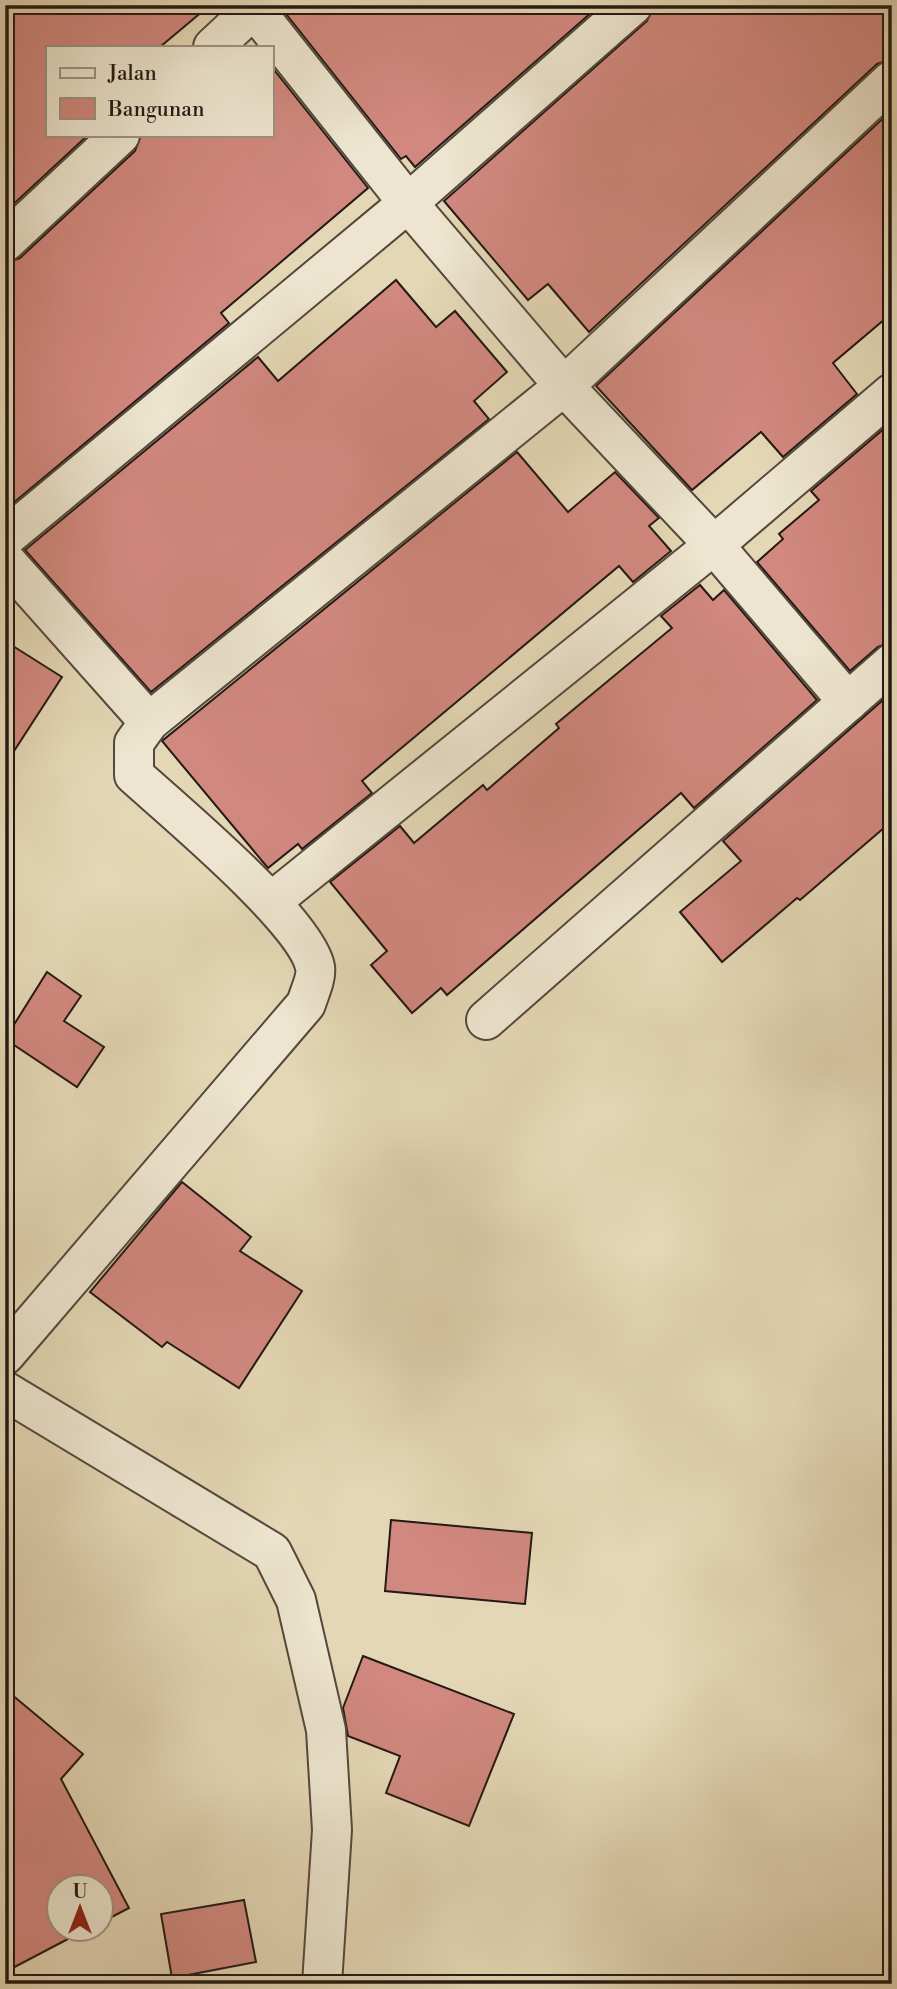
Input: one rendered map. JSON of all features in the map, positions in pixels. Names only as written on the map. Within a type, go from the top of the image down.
[{"type":"street","points":[[5,538],[408,203],[633,5]]},
{"type":"street","points":[[214,46],[256,7],[408,203],[564,386],[715,545],[848,702]]},
{"type":"street","points":[[5,1355],[306,1004],[315,969],[303,938],[271,902],[134,775],[134,743],[149,722],[564,386],[892,80]]},
{"type":"street","points":[[5,242],[119,136]]},
{"type":"street","points":[[271,902],[715,545],[892,393]]},
{"type":"street","points":[[5,560],[149,722]]},
{"type":"street","points":[[486,1020],[892,663]]},
{"type":"street","points":[[5,1391],[272,1552],[296,1600],[326,1730],[332,1830],[322,1984]]},
{"type":"building","points":[[5,5],[210,5],[161,46],[46,46],[46,136],[87,136],[5,212]]},
{"type":"building","points":[[279,5],[600,5],[415,167],[406,156],[401,159]]},
{"type":"building","points":[[654,5],[892,5],[892,59],[877,64],[589,332],[548,284],[528,300],[444,201],[647,21]]},
{"type":"building","points":[[273,69],[368,188],[221,313],[229,323],[12,504],[5,496],[5,263],[20,258],[135,151],[141,136],[273,136]]},
{"type":"building","points":[[892,110],[892,313],[833,363],[857,394],[783,457],[761,432],[692,490],[596,386]]},
{"type":"building","points":[[396,280],[436,327],[455,311],[507,372],[474,401],[489,419],[151,692],[25,550],[258,357],[278,381]]},
{"type":"building","points":[[886,427],[892,434],[892,642],[878,647],[850,671],[757,562],[783,539],[779,534],[819,500],[811,491]]},
{"type":"building","points":[[517,452],[568,512],[615,472],[659,518],[649,526],[671,551],[633,582],[619,566],[362,781],[372,793],[302,849],[298,844],[268,868],[162,741]]},
{"type":"building","points":[[700,585],[713,600],[724,590],[817,700],[694,808],[681,793],[447,995],[441,988],[412,1013],[371,965],[387,951],[330,882],[400,826],[414,843],[483,785],[487,790],[559,728],[556,724],[672,628],[661,616]]},
{"type":"building","points":[[5,641],[62,677],[5,765]]},
{"type":"building","points":[[892,692],[892,821],[722,962],[680,912],[741,861],[723,841]]},
{"type":"building","points":[[47,972],[81,996],[64,1021],[104,1047],[77,1087],[5,1039]]},
{"type":"building","points":[[182,1182],[251,1237],[240,1251],[302,1291],[239,1388],[167,1342],[162,1347],[90,1292]]},
{"type":"building","points":[[391,1520],[532,1533],[525,1604],[385,1591]]},
{"type":"building","points":[[363,1656],[514,1714],[469,1826],[386,1793],[400,1756],[348,1736],[343,1708]]},
{"type":"building","points":[[5,1689],[83,1754],[61,1779],[111,1874],[46,1874],[46,1944],[58,1944],[5,1972]]},
{"type":"building","points":[[116,1883],[129,1908],[116,1915]]},
{"type":"building","points":[[244,1900],[256,1962],[172,1978],[161,1914]]}]
